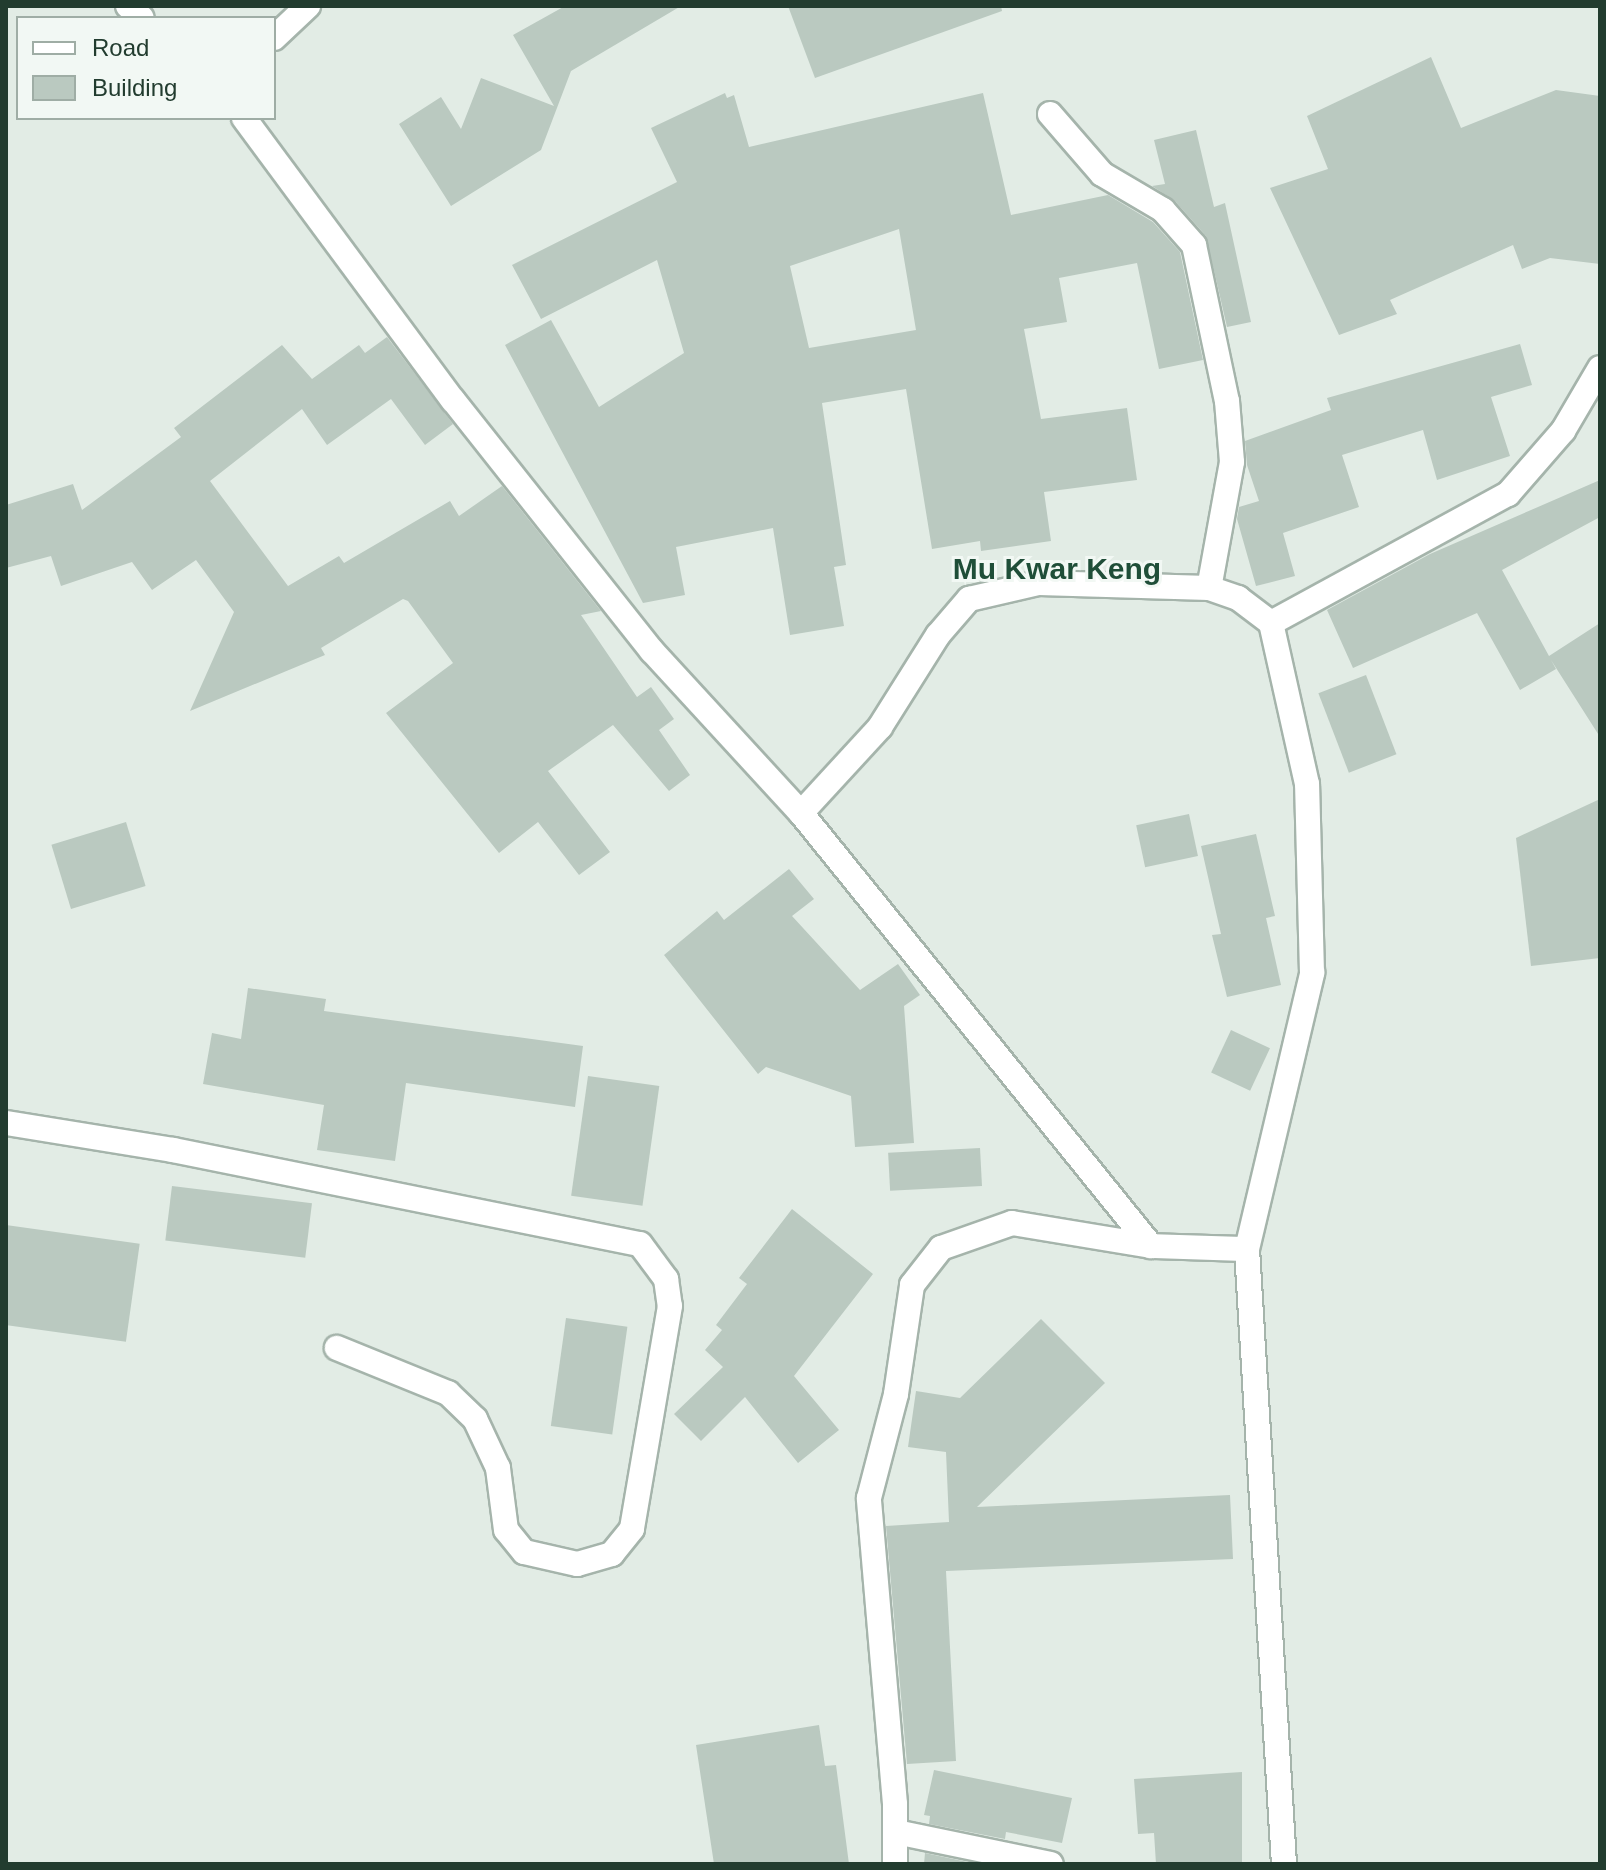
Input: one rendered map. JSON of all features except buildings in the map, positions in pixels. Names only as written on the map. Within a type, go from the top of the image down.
[{"type":"street","points":[[276,36],[308,6]]},
{"type":"street","points":[[1050,114],[1102,174],[1163,210],[1194,245],[1227,401],[1232,462],[1209,588]]},
{"type":"street","points":[[245,120],[453,400],[652,651],[801,813],[1151,1246]]},
{"type":"street","points":[[1271,623],[1508,494],[1563,431],[1600,368]]},
{"type":"street","points":[[801,813],[880,727],[938,635],[969,599],[1039,583],[1209,588],[1238,598],[1271,623],[1307,784],[1312,973],[1247,1249],[1250,1371],[1276,1680],[1284,1864]]},
{"type":"street","points":[[6,1123],[173,1150],[640,1244],[666,1279],[670,1306],[632,1529],[612,1554],[577,1564],[524,1552],[506,1530],[498,1468],[475,1419],[448,1393],[337,1348]]},
{"type":"street","points":[[895,1864],[896,1832],[869,1498],[896,1394],[912,1285],[941,1248],[1012,1223],[1151,1246],[1247,1249]]},
{"type":"street","points":[[896,1832],[1051,1864]]},
{"type":"district","name":"Mu Kwar Keng","points":[[1057,569]]}]
